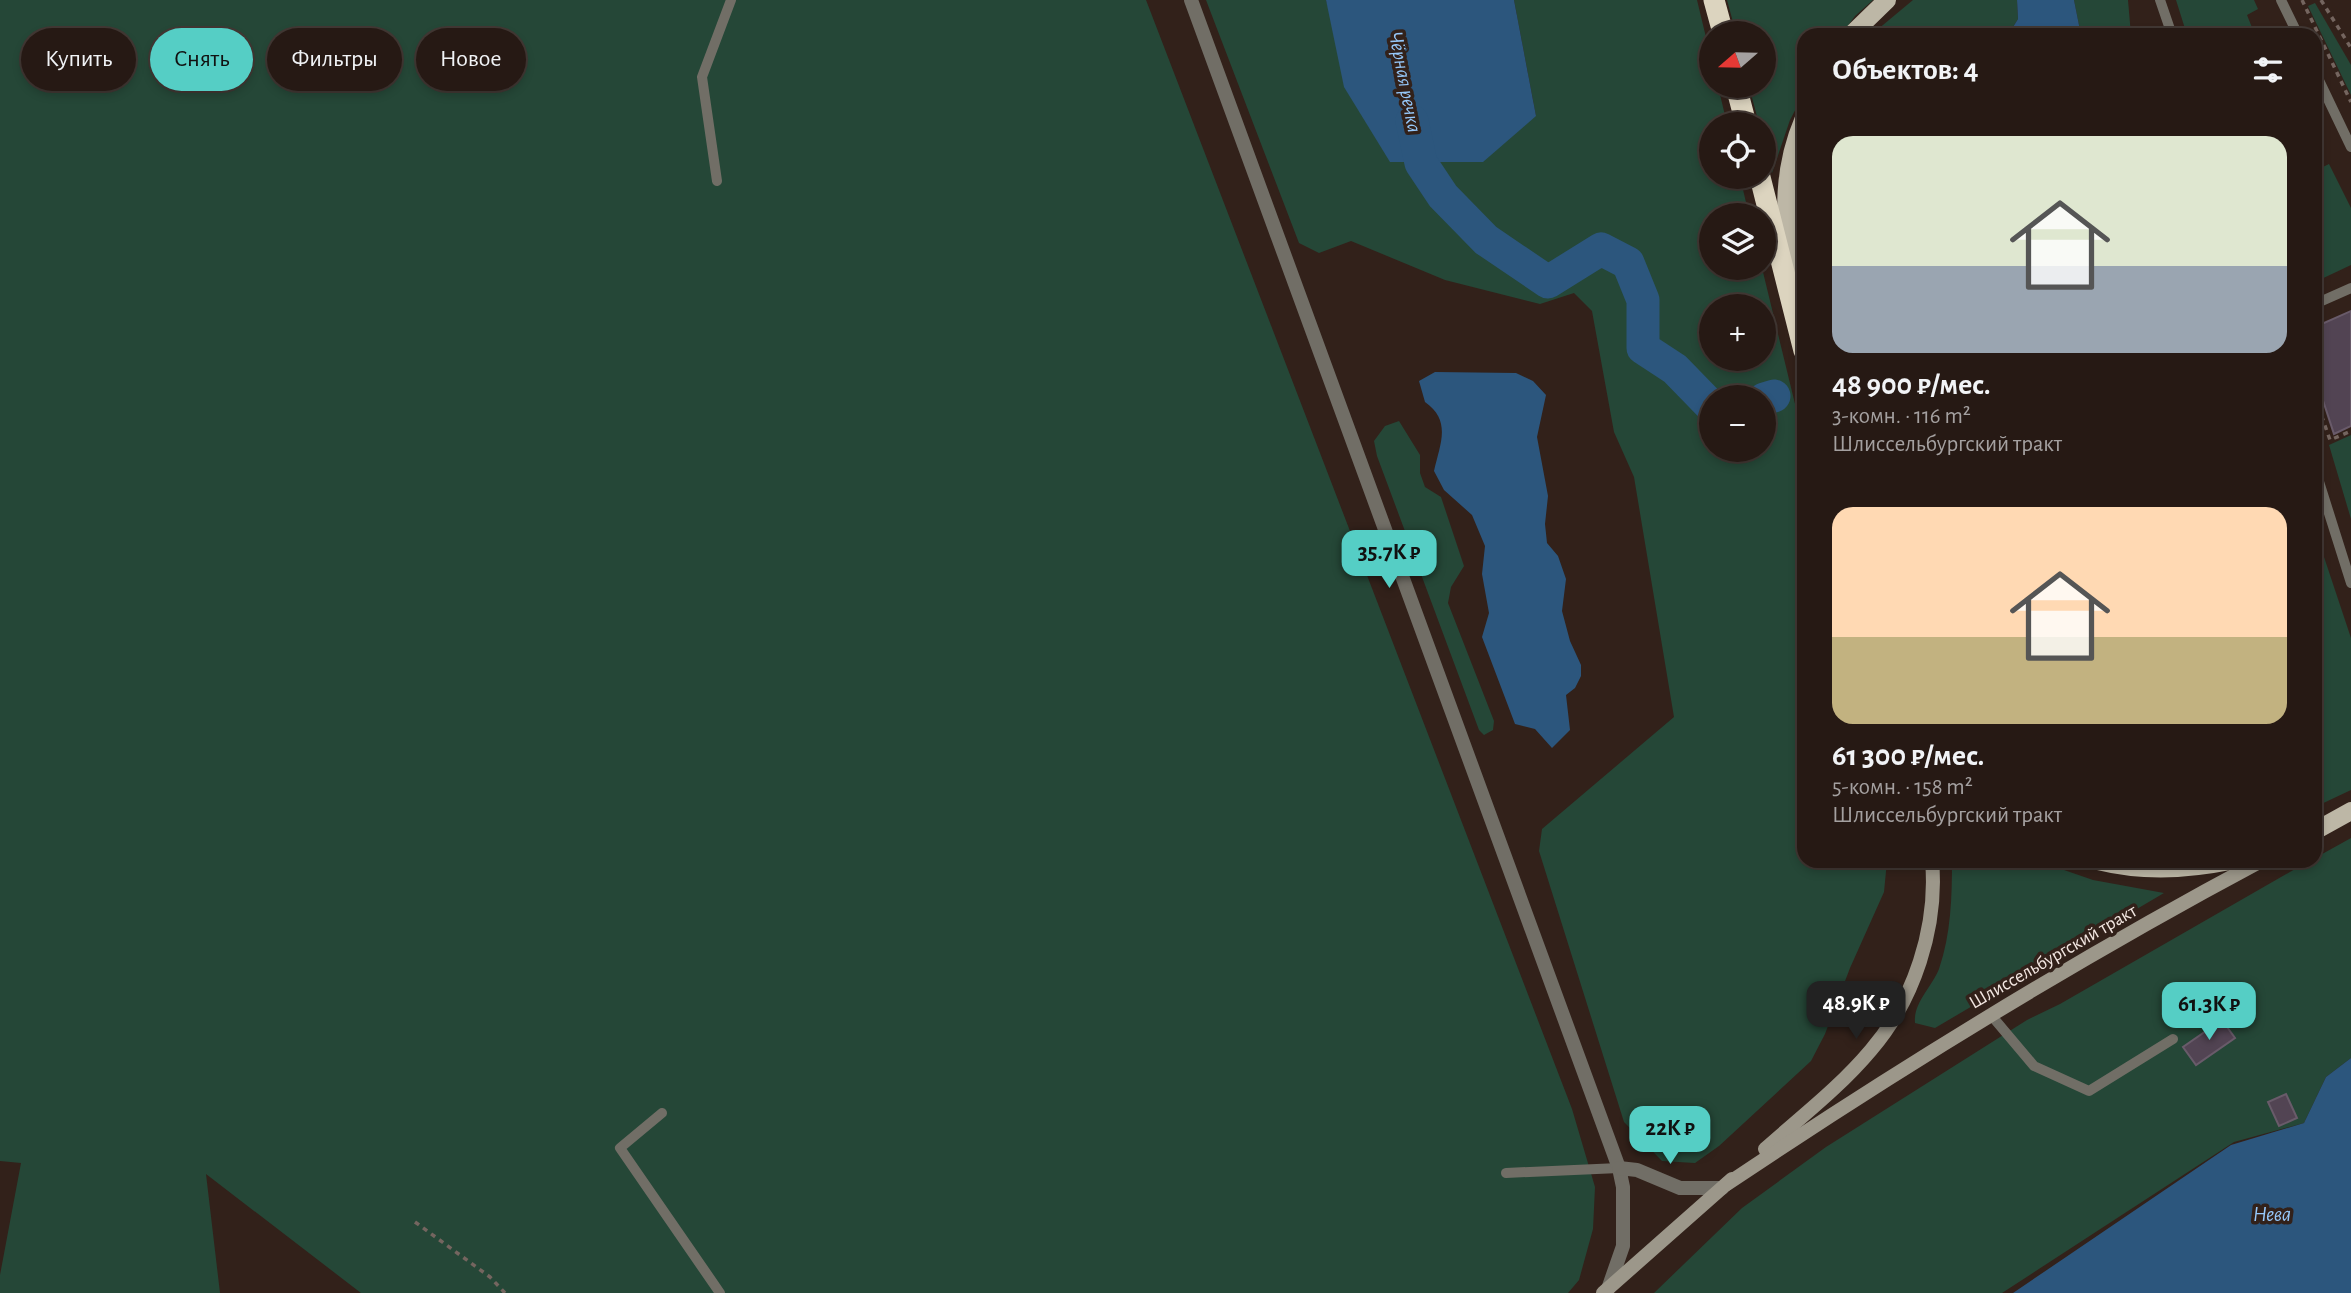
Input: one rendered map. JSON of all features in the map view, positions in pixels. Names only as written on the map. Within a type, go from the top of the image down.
[{"type":"highway","points":[[1714,0],[1720,21]]},
{"type":"highway","points":[[1763,189],[1797,323]]},
{"type":"main road","points":[[1858,28],[1886,0]]},
{"type":"main road","points":[[1797,135],[1793,144],[1784,212],[1797,302]]},
{"type":"main road","points":[[2322,827],[2351,811]]},
{"type":"main road","points":[[1606,1291],[1862,1060],[1893,1020],[1909,990],[1928,932],[1933,901],[1932,868]]},
{"type":"main road","points":[[2143,868],[2164,868]]},
{"type":"main road","name":"Шлиссельбургский тракт","points":[[1724,1186],[1855,1098],[1991,1015],[2249,868]]},
{"type":"street","points":[[1191,0],[1619,1168],[1623,1187],[1623,1246],[1606,1291]]},
{"type":"street","points":[[1619,1168],[1637,1170],[1680,1188],[1724,1186]]},
{"type":"lane","points":[[717,181],[702,77],[731,0]]},
{"type":"lane","points":[[2160,0],[2170,28]]},
{"type":"lane","points":[[2281,0],[2295,28]]},
{"type":"lane","points":[[2322,87],[2351,147]]},
{"type":"lane","points":[[2322,301],[2351,288]]},
{"type":"lane","points":[[2322,491],[2351,583]]},
{"type":"lane","points":[[1991,1015],[2034,1066],[2089,1091],[2173,1039]]},
{"type":"lane","points":[[662,1113],[620,1148],[720,1293]]},
{"type":"lane","points":[[1506,1173],[1619,1168]]},
{"type":"path","points":[[2302,0],[2315,28]]},
{"type":"path","points":[[2321,0],[2351,48]]},
{"type":"path","points":[[2322,42],[2351,103]]},
{"type":"path","points":[[2322,417],[2330,440],[2351,431]]},
{"type":"path","points":[[415,1222],[490,1277],[505,1293]]},
{"type":"green space","points":[[0,0],[1146,0],[1572,1109],[1595,1187],[1593,1229],[1579,1280],[1568,1293],[361,1293],[206,1174],[220,1293],[0,1293],[0,1275],[21,1163],[0,1161]]},
{"type":"green space","points":[[1206,0],[1326,0],[1331,16],[1536,116],[1514,0],[1697,0],[1702,21],[1699,21],[1699,98],[1721,98],[1724,112],[1699,112],[1699,189],[1743,189],[1746,203],[1699,203],[1699,280],[1765,280],[1768,294],[1699,294],[1699,371],[1776,371],[1776,326],[1797,412],[1797,868],[1886,868],[1884,892],[1850,968],[1825,1034],[1811,1061],[1719,1146],[1695,1163],[1662,1161],[1624,1122],[1539,851],[1542,829],[1674,717],[1634,477],[1614,432],[1592,311],[1574,293],[1540,304],[1445,280],[1351,241],[1319,253],[1299,243]]},
{"type":"green space","points":[[1727,0],[1873,0],[1846,28],[1797,28],[1797,106],[1776,161],[1776,112],[1756,112],[1752,98],[1776,98],[1776,21],[1733,21]]},
{"type":"green space","points":[[1913,0],[2017,0],[2018,19],[2012,28],[1879,28]]},
{"type":"green space","points":[[2074,0],[2128,0],[2130,28],[2080,28]]},
{"type":"green space","points":[[2176,0],[2254,0],[2258,9],[2247,15],[2252,28],[2185,28]]},
{"type":"green space","points":[[2315,3],[2351,65],[2351,95],[2322,35],[2322,28],[2319,28],[2308,6]]},
{"type":"green space","points":[[2329,164],[2351,208],[2351,265],[2322,279],[2322,168]]},
{"type":"green space","points":[[1399,421],[1420,455],[1420,473],[1425,487],[1441,497],[1464,566],[1451,587],[1448,603],[1494,721],[1493,730],[1484,735],[1479,730],[1377,456],[1374,441],[1385,426]]},
{"type":"green space","points":[[2351,435],[2351,519],[2329,445]]},
{"type":"green space","points":[[2322,551],[2351,638],[2351,790],[2322,804]]},
{"type":"green space","points":[[2351,838],[2351,1058],[2326,1077],[2304,1123],[2234,1142],[2002,1293],[1654,1293],[1742,1208],[1826,1147],[2027,1020],[2060,1004],[2297,868],[2322,868],[2322,854]]},
{"type":"green space","points":[[1952,868],[2058,868],[2093,880],[2164,893],[1935,1028],[1915,1023],[1915,1016],[1936,976],[1943,956]]},
{"type":"water","name":"Чёрная речка","points":[[1326,0],[1514,0],[1536,116],[1483,162],[1390,162],[1344,87]]},
{"type":"water","points":[[2017,0],[2074,0],[2080,28],[2012,28],[2018,19]]},
{"type":"water","points":[[1435,372],[1516,373],[1533,381],[1546,395],[1537,437],[1548,496],[1545,524],[1547,543],[1558,556],[1566,579],[1562,611],[1570,641],[1581,665],[1581,676],[1575,688],[1566,695],[1570,730],[1552,748],[1535,729],[1515,724],[1482,637],[1489,613],[1482,574],[1485,546],[1472,515],[1444,490],[1434,471],[1441,442],[1441,425],[1439,417],[1425,402],[1419,381]]},
{"type":"water","name":"Нева","points":[[2351,1058],[2351,1293],[2013,1293],[2231,1145],[2304,1123],[2326,1077]]},
{"type":"building","points":[[2351,311],[2351,426],[2334,434],[2322,397],[2322,324]]},
{"type":"building","points":[[2222,1020],[2235,1038],[2196,1065],[2183,1047]]},
{"type":"building","points":[[2286,1094],[2297,1118],[2279,1126],[2268,1102]]},
{"type":"waterway","name":"Чёрная речка","points":[[1412,121],[1421,163],[1443,196],[1486,240],[1548,282],[1601,249],[1628,263],[1643,300],[1643,348],[1675,369],[1699,394]]}]
